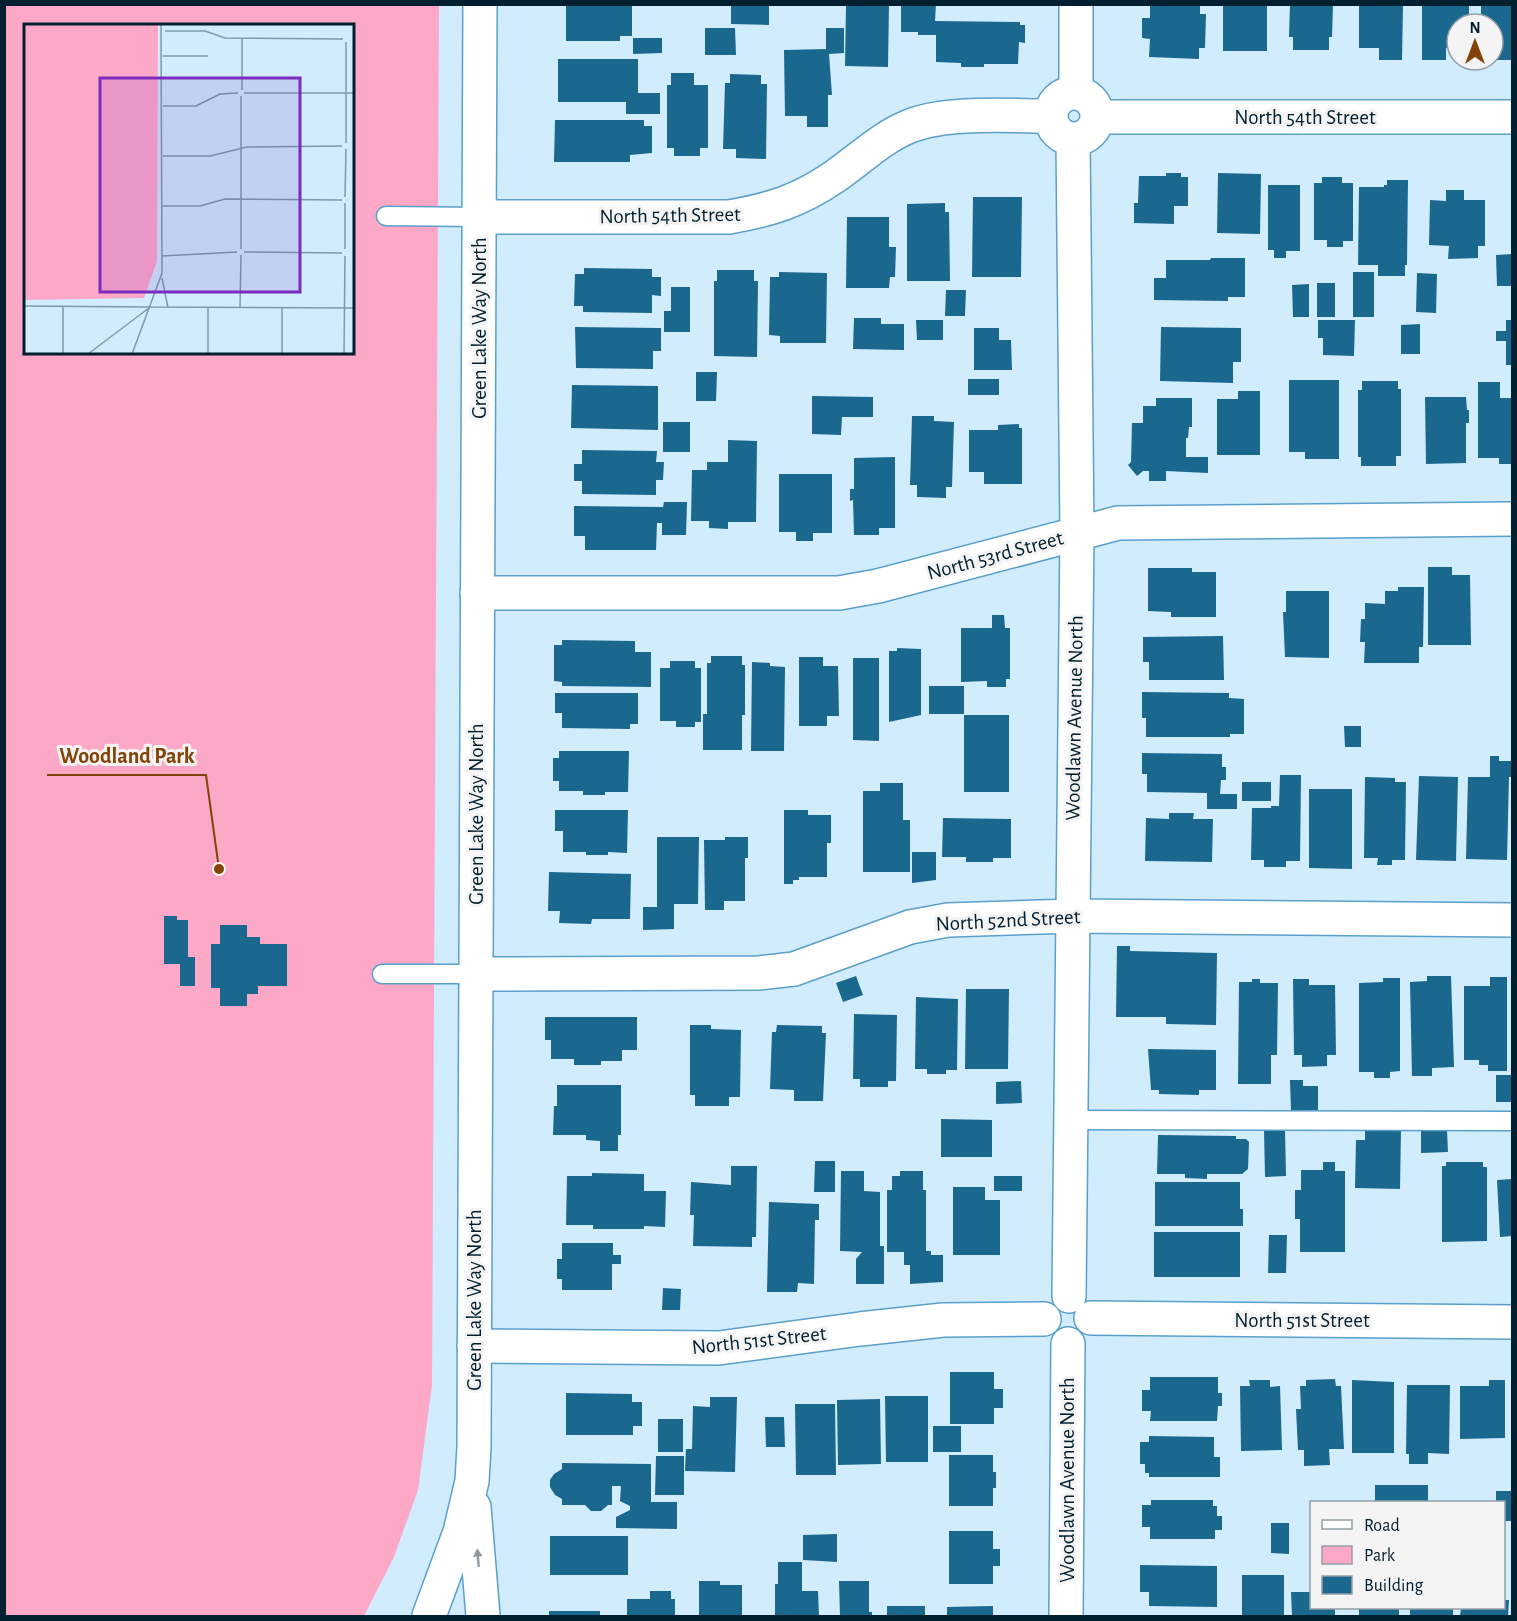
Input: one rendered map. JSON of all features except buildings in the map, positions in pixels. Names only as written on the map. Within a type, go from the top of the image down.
[{"type":"street","name":"Green Lake Way North","points":[[429,1617],[460,1532],[472,1481],[480,4]]},
{"type":"street","points":[[1076,4],[1076,93]]},
{"type":"street","points":[[1076,93],[1092,101],[1096,117],[1093,128],[1088,134],[1073,139],[1058,133],[1053,127],[1051,116],[1053,104],[1059,98],[1065,94],[1076,93]]},
{"type":"street","name":"North 54th Street","points":[[479,217],[729,217],[766,211],[804,195],[834,177],[884,140],[910,126],[942,118],[1051,116]]},
{"type":"street","name":"North 54th Street","points":[[1096,117],[1512,117]]},
{"type":"street","name":"Woodlawn Avenue North","points":[[1073,139],[1077,533],[1070,1120],[1080,1307]]},
{"type":"street","name":"North 53rd Street","points":[[477,593],[839,593],[878,586],[1118,523],[1512,519]]},
{"type":"street","name":"North 52nd Street","points":[[475,974],[759,973],[794,969],[910,927],[948,920],[1072,916],[1512,920]]},
{"type":"street","points":[[1058,1298],[1080,1307],[1089,1330],[1085,1336],[1068,1344],[1050,1337],[1044,1319],[1047,1308],[1052,1302],[1058,1298]]},
{"type":"street","name":"North 51st Street","points":[[1080,1307],[1512,1322]]},
{"type":"street","name":"North 51st Street","points":[[474,1346],[719,1348],[931,1321],[1044,1319]]},
{"type":"street","name":"Woodlawn Avenue North","points":[[1066,1617],[1068,1344]]},
{"type":"street","points":[[472,1481],[483,1617]]},
{"type":"lane","points":[[386,216],[479,217]]},
{"type":"lane","points":[[382,974],[475,974]]},
{"type":"lane","points":[[1070,1120],[1512,1121]]},
{"type":"green space","points":[[4,5],[439,5],[432,1385],[418,1490],[394,1557],[364,1616],[5,1616]]},
{"type":"place","name":"Woodland Park","points":[[219,869]]}]
